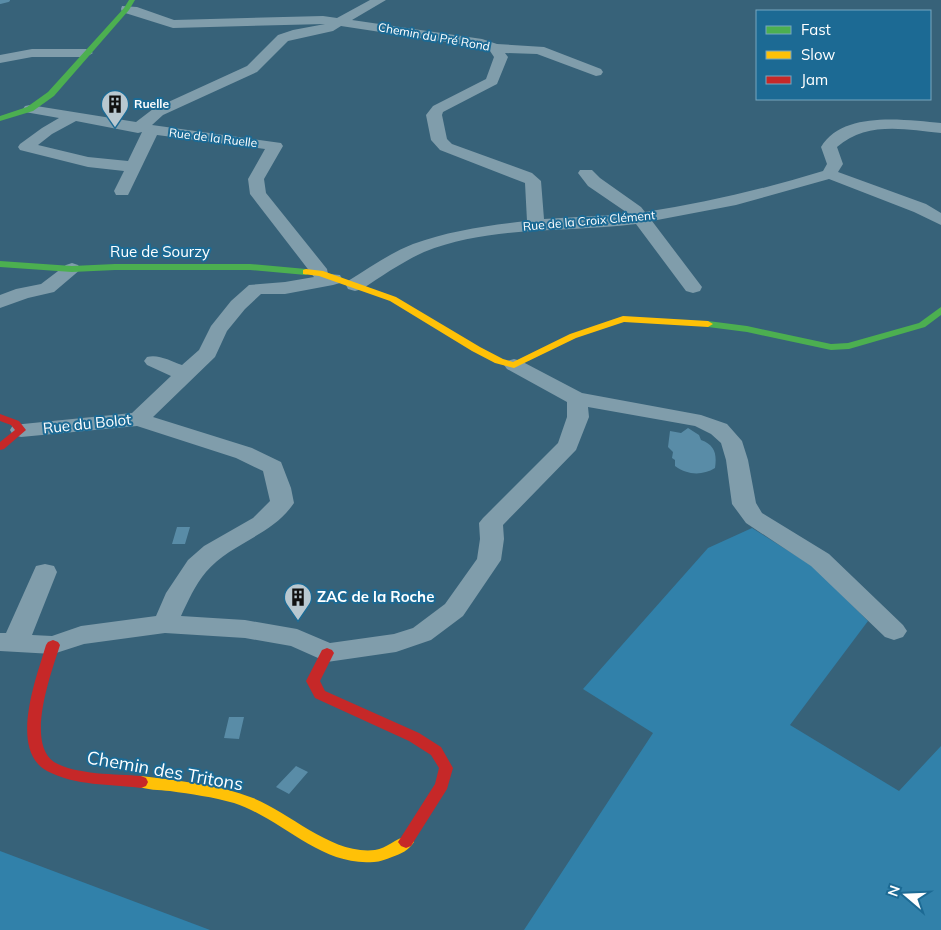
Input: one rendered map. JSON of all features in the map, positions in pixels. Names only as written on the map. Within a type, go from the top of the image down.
[{"type":"street","points":[[122,192],[134,167],[144,129],[158,112],[252,69],[283,38],[293,34],[328,28],[380,0]]},
{"type":"street","points":[[0,119],[30,109],[51,94],[130,4]]},
{"type":"street","name":"Chemin du Pré Rond","points":[[130,4],[162,21],[173,24],[253,20],[339,21],[482,43],[495,48],[501,57],[492,81],[438,109],[434,115],[439,140],[446,147],[533,180],[537,225]]},
{"type":"street","points":[[495,48],[544,51],[596,72]]},
{"type":"street","points":[[1,58],[32,53],[86,53]]},
{"type":"street","name":"Rue de la Ruelle","points":[[30,109],[144,129],[275,146],[256,178],[258,194],[327,276]]},
{"type":"street","points":[[72,117],[46,131],[26,147],[88,162],[134,167]]},
{"type":"street","points":[[941,128],[894,124],[864,126],[849,130],[830,144],[829,147],[835,164],[829,174],[920,208],[941,220]]},
{"type":"street","points":[[586,173],[594,182],[635,211],[694,287]]},
{"type":"street","name":"Rue de la Croix Clément","points":[[355,285],[411,252],[428,245],[499,230],[537,225],[641,218],[742,198],[829,174]]},
{"type":"street","points":[[920,208],[941,208]]},
{"type":"street","name":"Rue de Sourzy","points":[[0,264],[72,269],[116,267],[250,267],[327,276],[393,299],[476,349],[499,361],[514,364]]},
{"type":"street","points":[[0,302],[23,293],[47,288],[72,269]]},
{"type":"street","name":"Rue du Bolot","points":[[21,430],[138,420],[208,353],[218,330],[238,305],[256,289],[286,288],[327,276]]},
{"type":"street","points":[[514,364],[573,336],[623,319],[664,320],[747,329],[831,347],[849,346],[909,330],[922,325],[941,310]]},
{"type":"street","points":[[154,361],[184,374]]},
{"type":"street","points":[[514,364],[577,400],[613,404],[701,421],[718,429],[731,441],[737,460],[744,504],[754,518],[820,560],[894,631]]},
{"type":"street","points":[[44,572],[8,643],[53,645],[81,635],[165,624],[245,628],[297,638],[327,653],[405,640],[422,634],[454,610],[489,560],[492,539],[491,523],[568,445],[578,417],[577,400]]},
{"type":"street","points":[[0,417],[15,423],[21,430],[0,447]]},
{"type":"street","points":[[138,420],[244,453],[272,467],[280,488],[282,502],[261,523],[213,552],[197,566],[179,592],[165,624]]},
{"type":"street","name":"Chemin des Tritons","points":[[53,645],[34,721],[35,745],[44,762],[65,772],[210,792],[250,803],[334,849],[362,857],[384,855],[404,844],[442,785],[446,768],[436,751],[414,737],[320,694],[313,681],[327,653]]},
{"type":"shaded area","points":[[688,428],[712,447],[716,458],[715,468],[710,471],[690,473],[675,466],[675,460],[672,458],[673,452],[668,447],[670,431],[681,433]]},
{"type":"shaded area","points":[[177,527],[190,527],[185,544],[172,544]]},
{"type":"shaded area","points":[[752,528],[814,567],[868,621],[790,725],[899,791],[941,746],[941,930],[524,930],[653,733],[583,689],[708,548]]},
{"type":"shaded area","points":[[229,717],[244,717],[239,739],[224,738]]},
{"type":"shaded area","points":[[296,766],[308,772],[289,794],[276,787]]},
{"type":"shaded area","points":[[0,851],[210,930],[0,930]]},
{"type":"waterway","points":[[0,2],[8,0]]},
{"type":"traffic: fast","points":[[0,119],[30,109],[51,94],[127,9],[132,0]]},
{"type":"traffic: fast","points":[[0,264],[72,269],[115,267],[250,267],[306,272]]},
{"type":"traffic: fast","points":[[708,324],[747,329],[831,347],[849,346],[922,325],[941,310]]},
{"type":"traffic: slow","points":[[306,272],[320,273],[393,299],[476,349],[499,361],[514,365],[573,336],[623,319],[708,324]]},
{"type":"traffic: slow","points":[[141,782],[196,789],[237,798],[266,811],[338,851],[357,856],[375,856],[393,850],[406,842]]},
{"type":"traffic: jam","points":[[0,417],[15,423],[21,430],[0,447]]},
{"type":"traffic: jam","points":[[53,645],[36,705],[34,738],[38,752],[47,764],[65,772],[141,782]]},
{"type":"traffic: jam","points":[[327,653],[313,681],[320,694],[414,737],[436,751],[446,768],[442,785],[406,842]]},
{"type":"place","name":"Ruelle","points":[[115,128]]},
{"type":"place","name":"ZAC de la Roche","points":[[298,621]]}]
